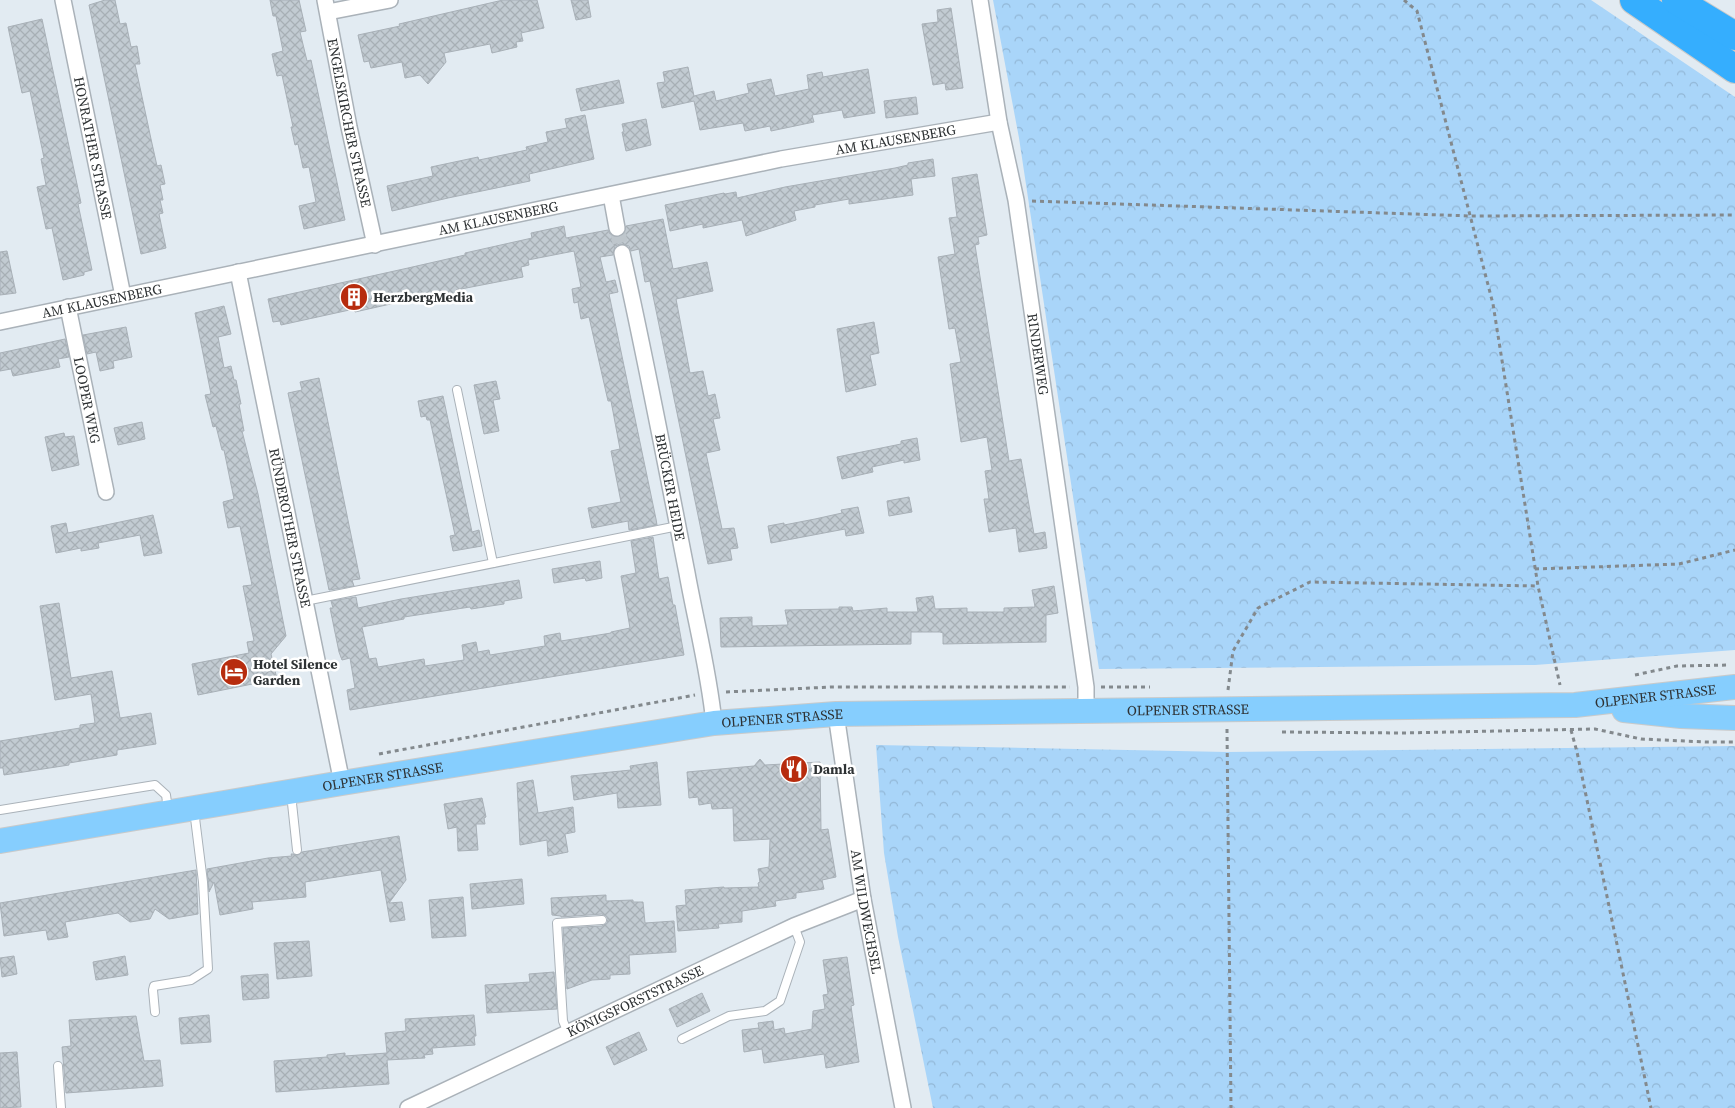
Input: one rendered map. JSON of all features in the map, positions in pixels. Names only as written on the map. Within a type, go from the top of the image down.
[{"type":"highway","points":[[1634,0],[1735,69]]},
{"type":"highway","points":[[1676,0],[1735,36]]},
{"type":"main road","name":"OLPENER STRASSE","points":[[0,841],[714,723],[836,714],[1227,709],[1735,688]]},
{"type":"main road","name":"OLPENER STRASSE","points":[[1567,694],[1681,716],[1735,718]]},
{"type":"street","name":"HONRATHER STRASSE","points":[[63,0],[123,296]]},
{"type":"street","points":[[327,6],[390,0]]},
{"type":"street","name":"RINDERWEG","points":[[980,0],[999,122],[1016,200],[1086,687],[1086,710]]},
{"type":"street","name":"ENGELSKIRCHER STRASSE","points":[[327,6],[349,127],[375,245]]},
{"type":"street","name":"AM KLAUSENBERG","points":[[0,322],[781,159],[999,122]]},
{"type":"street","points":[[611,195],[617,228]]},
{"type":"street","name":"BRÜCKER HEIDE","points":[[622,253],[711,692],[714,723]]},
{"type":"street","name":"RÜNDEROTHER STRASSE","points":[[238,272],[342,783]]},
{"type":"street","name":"LOOPER WEG","points":[[68,307],[106,492]]},
{"type":"street","name":"AM WILDWECHSEL","points":[[836,714],[863,899],[903,1108]]},
{"type":"street","name":"KÖNIGSFORSTSTRASSE","points":[[408,1108],[794,926],[863,899]]},
{"type":"lane","points":[[457,390],[493,563]]},
{"type":"lane","points":[[305,601],[678,526]]},
{"type":"lane","points":[[0,810],[155,786],[166,795],[168,813]]},
{"type":"lane","points":[[290,792],[297,850]]},
{"type":"lane","points":[[155,1012],[154,986],[191,980],[208,969],[203,882],[194,808]]},
{"type":"lane","points":[[568,1033],[563,1021],[557,923],[602,920]]},
{"type":"lane","points":[[682,1039],[729,1016],[765,1011],[780,1001],[800,942],[794,926]]},
{"type":"lane","points":[[58,1066],[61,1108]]},
{"type":"path","points":[[1404,0],[1417,11],[1492,304],[1538,586],[1567,694],[1570,729],[1577,752],[1651,1108]]},
{"type":"path","points":[[1016,200],[1471,216],[1735,215]]},
{"type":"path","points":[[1535,569],[1679,564],[1735,550]]},
{"type":"path","points":[[1231,1108],[1227,709],[1233,651],[1258,608],[1310,582],[1538,586]]},
{"type":"path","points":[[1630,676],[1677,666],[1735,664]]},
{"type":"path","points":[[1552,684],[1567,694]]},
{"type":"path","points":[[711,692],[832,687],[1152,687]]},
{"type":"path","points":[[1236,731],[1227,709],[1237,687]]},
{"type":"path","points":[[1275,732],[1402,733],[1595,728],[1641,738],[1735,742]]},
{"type":"green space","points":[[993,0],[1591,0],[1735,97],[1735,650],[1535,665],[1099,669],[1019,138]]},
{"type":"green space","points":[[876,745],[1227,752],[1735,746],[1735,1108],[933,1108],[898,937],[884,853]]},
{"type":"building","points":[[105,0],[115,0],[120,24],[126,23],[131,47],[137,46],[140,64],[135,64],[157,166],[161,165],[165,184],[160,185],[163,200],[160,200],[163,213],[159,214],[166,248],[141,254],[89,5]]},
{"type":"building","points":[[270,0],[299,0],[306,31],[300,32],[307,61],[311,60],[345,220],[304,229],[299,206],[316,202],[309,167],[303,168],[298,144],[295,145],[282,75],[277,76],[272,54],[283,51],[276,16],[273,16]]},
{"type":"building","points":[[503,0],[537,0],[544,28],[521,33],[523,41],[516,42],[517,47],[492,53],[490,44],[444,53],[446,62],[428,84],[420,75],[405,78],[402,62],[371,68],[369,61],[364,62],[358,35]]},
{"type":"building","points":[[571,0],[588,0],[591,17],[576,20]]},
{"type":"building","points":[[951,8],[963,88],[946,90],[945,83],[933,85],[922,24],[938,22],[937,10]]},
{"type":"building","points":[[42,19],[81,203],[78,204],[92,270],[84,272],[84,275],[63,280],[52,228],[46,229],[37,187],[46,185],[41,159],[44,158],[30,91],[22,93],[8,27]]},
{"type":"building","points":[[688,67],[694,96],[714,91],[716,101],[749,93],[747,84],[771,79],[775,96],[809,89],[807,75],[822,72],[823,77],[868,69],[875,113],[844,118],[842,110],[812,115],[814,122],[771,131],[770,126],[745,131],[743,123],[700,130],[694,101],[662,108],[657,83],[665,82],[663,72]]},
{"type":"building","points":[[619,80],[624,103],[581,111],[576,89]]},
{"type":"building","points":[[916,97],[918,114],[886,118],[884,101]]},
{"type":"building","points":[[585,115],[594,159],[529,174],[530,181],[392,211],[387,186],[433,176],[431,167],[478,157],[479,160],[527,150],[526,147],[548,142],[546,132],[567,128],[565,119]]},
{"type":"building","points":[[646,119],[651,145],[626,151],[622,124]]},
{"type":"building","points":[[933,159],[935,176],[911,179],[913,195],[849,204],[849,199],[815,205],[815,207],[794,211],[796,220],[746,236],[742,220],[703,228],[703,224],[670,231],[665,205],[724,193],[736,192],[737,198]]},
{"type":"building","points":[[977,174],[987,235],[978,237],[979,244],[975,245],[1009,461],[1021,459],[1034,534],[1045,532],[1047,548],[1019,552],[1016,528],[989,532],[984,499],[989,499],[985,471],[992,470],[987,437],[961,442],[950,364],[961,362],[955,328],[949,329],[938,257],[955,254],[949,218],[957,217],[952,178]]},
{"type":"building","points":[[663,219],[673,269],[707,262],[713,291],[676,299],[690,373],[703,371],[708,396],[715,394],[720,418],[713,419],[720,450],[706,453],[722,529],[734,528],[738,548],[730,549],[732,560],[708,564],[650,281],[645,282],[639,249],[631,251],[629,246],[620,244],[615,246],[613,255],[600,257],[606,282],[615,280],[618,292],[609,294],[657,525],[629,530],[628,521],[592,528],[588,508],[621,502],[611,451],[620,449],[611,401],[608,401],[589,317],[581,319],[578,302],[574,303],[572,289],[581,287],[574,251],[528,260],[529,265],[521,267],[523,277],[456,290],[458,301],[444,292],[355,312],[354,309],[281,325],[280,321],[273,322],[268,299],[465,255],[465,253],[532,238],[531,233],[564,226],[566,238],[608,230],[610,234],[618,237],[623,235],[626,226]]},
{"type":"building","points":[[7,251],[16,293],[0,295],[0,252]]},
{"type":"building","points":[[224,306],[231,334],[218,337],[224,368],[231,366],[234,380],[236,380],[241,404],[239,404],[244,431],[242,431],[258,494],[286,636],[271,654],[277,679],[198,695],[192,664],[249,653],[247,642],[254,641],[243,586],[252,585],[240,526],[228,528],[223,502],[234,499],[224,450],[222,450],[216,426],[213,427],[205,395],[211,394],[195,313]]},
{"type":"building","points":[[874,322],[879,353],[870,355],[876,385],[846,392],[837,329]]},
{"type":"building","points":[[126,327],[132,357],[113,361],[114,368],[100,371],[96,352],[87,354],[83,335]]},
{"type":"building","points":[[65,339],[69,357],[58,359],[60,367],[13,376],[11,369],[0,371],[0,353]]},
{"type":"building","points":[[319,378],[360,579],[352,580],[354,586],[329,590],[288,393],[302,390],[300,382]]},
{"type":"building","points":[[496,381],[500,399],[493,400],[499,431],[484,434],[474,385]]},
{"type":"building","points":[[443,396],[472,532],[479,530],[482,546],[453,551],[450,536],[455,535],[430,420],[427,420],[426,416],[421,417],[418,401]]},
{"type":"building","points":[[142,422],[145,439],[118,445],[114,428]]},
{"type":"building","points":[[64,433],[65,437],[74,436],[79,465],[52,471],[45,437]]},
{"type":"building","points":[[917,438],[920,460],[904,463],[904,460],[872,467],[873,472],[842,479],[837,457],[901,444],[901,441]]},
{"type":"building","points":[[909,497],[912,512],[889,516],[887,501]]},
{"type":"building","points":[[858,507],[864,533],[846,536],[845,529],[771,543],[768,526],[815,519],[842,513],[841,510]]},
{"type":"building","points":[[153,515],[162,553],[144,556],[140,535],[98,543],[99,548],[81,551],[81,548],[56,553],[51,526],[66,523],[68,533]]},
{"type":"building","points":[[653,537],[659,579],[668,577],[684,655],[350,710],[347,690],[355,688],[350,658],[342,660],[339,652],[330,608],[333,608],[331,601],[356,597],[358,608],[519,580],[522,598],[504,601],[504,604],[404,617],[404,619],[362,627],[369,659],[376,658],[378,667],[424,659],[425,666],[464,660],[462,645],[476,642],[478,652],[489,650],[490,655],[545,646],[544,636],[560,633],[561,641],[611,633],[630,628],[621,576],[636,573],[631,541]]},
{"type":"building","points":[[600,561],[602,578],[586,581],[585,578],[554,583],[552,569]]},
{"type":"building","points":[[1054,586],[1058,613],[1046,615],[1046,642],[943,644],[943,633],[911,632],[911,644],[721,647],[720,618],[752,617],[752,626],[788,625],[785,610],[852,607],[853,611],[887,608],[887,612],[918,612],[916,598],[933,596],[935,609],[967,608],[967,612],[1004,612],[1004,608],[1035,607],[1032,590]]},
{"type":"building","points":[[59,603],[71,678],[112,671],[120,718],[151,713],[156,744],[117,750],[117,755],[69,763],[69,765],[4,775],[3,768],[0,768],[0,741],[80,728],[80,725],[95,723],[91,694],[55,700],[40,606]]},
{"type":"building","points":[[760,759],[765,765],[820,762],[821,830],[828,829],[836,877],[822,880],[824,889],[796,893],[796,898],[775,901],[776,906],[742,911],[742,922],[718,924],[719,928],[678,931],[676,906],[686,905],[685,890],[759,887],[758,869],[769,867],[770,839],[734,841],[733,808],[712,809],[711,803],[699,805],[698,797],[689,798],[687,772],[754,766]]},
{"type":"building","points":[[657,762],[661,805],[618,808],[617,793],[574,800],[571,776],[631,770],[630,766]]},
{"type":"building","points":[[533,780],[538,813],[573,807],[575,832],[565,834],[568,852],[548,856],[547,840],[520,845],[517,783]]},
{"type":"building","points":[[482,798],[486,817],[484,818],[485,824],[476,824],[478,850],[458,851],[457,827],[448,829],[444,804]]},
{"type":"building","points":[[399,836],[406,880],[389,903],[402,902],[405,920],[390,922],[381,870],[305,882],[306,897],[252,902],[253,909],[220,915],[214,882],[209,892],[207,869],[268,858],[292,856],[291,854],[298,855],[302,852]]},
{"type":"building","points":[[196,870],[198,914],[169,919],[155,909],[150,919],[130,922],[118,913],[65,922],[68,937],[48,940],[46,930],[4,936],[0,903]]},
{"type":"building","points":[[522,879],[524,904],[472,909],[470,884]]},
{"type":"building","points":[[606,895],[606,901],[633,900],[633,902],[643,902],[645,923],[674,921],[676,952],[629,955],[630,974],[610,975],[610,979],[592,980],[567,989],[563,928],[602,926],[607,923],[608,919],[602,914],[561,917],[552,915],[551,898]]},
{"type":"building","points":[[463,897],[466,936],[432,938],[429,900]]},
{"type":"building","points":[[309,941],[312,976],[277,979],[274,943]]},
{"type":"building","points":[[14,956],[17,974],[2,977],[0,958]]},
{"type":"building","points":[[125,956],[128,975],[96,980],[93,962]]},
{"type":"building","points":[[847,957],[854,1005],[851,1006],[859,1062],[826,1068],[824,1054],[764,1063],[762,1049],[744,1052],[742,1030],[759,1028],[758,1023],[773,1021],[774,1030],[784,1028],[785,1034],[812,1029],[813,1011],[825,1009],[823,995],[828,994],[823,960]]},
{"type":"building","points":[[554,972],[557,1009],[487,1013],[485,985],[530,982],[529,974]]},
{"type":"building","points":[[268,974],[269,998],[243,1000],[241,976]]},
{"type":"building","points":[[702,993],[710,1011],[677,1027],[669,1009]]},
{"type":"building","points":[[209,1015],[211,1042],[181,1044],[179,1018]]},
{"type":"building","points":[[474,1015],[475,1045],[432,1048],[433,1054],[424,1055],[425,1058],[387,1060],[389,1084],[276,1092],[274,1061],[327,1057],[327,1055],[345,1053],[345,1056],[387,1053],[385,1033],[406,1031],[405,1019]]},
{"type":"building","points":[[136,1016],[144,1061],[160,1060],[163,1086],[66,1093],[62,1047],[71,1046],[69,1020]]},
{"type":"building","points":[[639,1032],[647,1050],[614,1065],[606,1047]]},
{"type":"building","points":[[17,1052],[21,1107],[0,1108],[0,1053]]},
{"type":"tunnel","points":[[617,228],[622,253]]},
{"type":"place","name":"HerzbergMedia","points":[[354,297]]},
{"type":"place","name":"Hotel Silence Garden","points":[[234,672]]},
{"type":"place","name":"Damla","points":[[794,769]]}]
